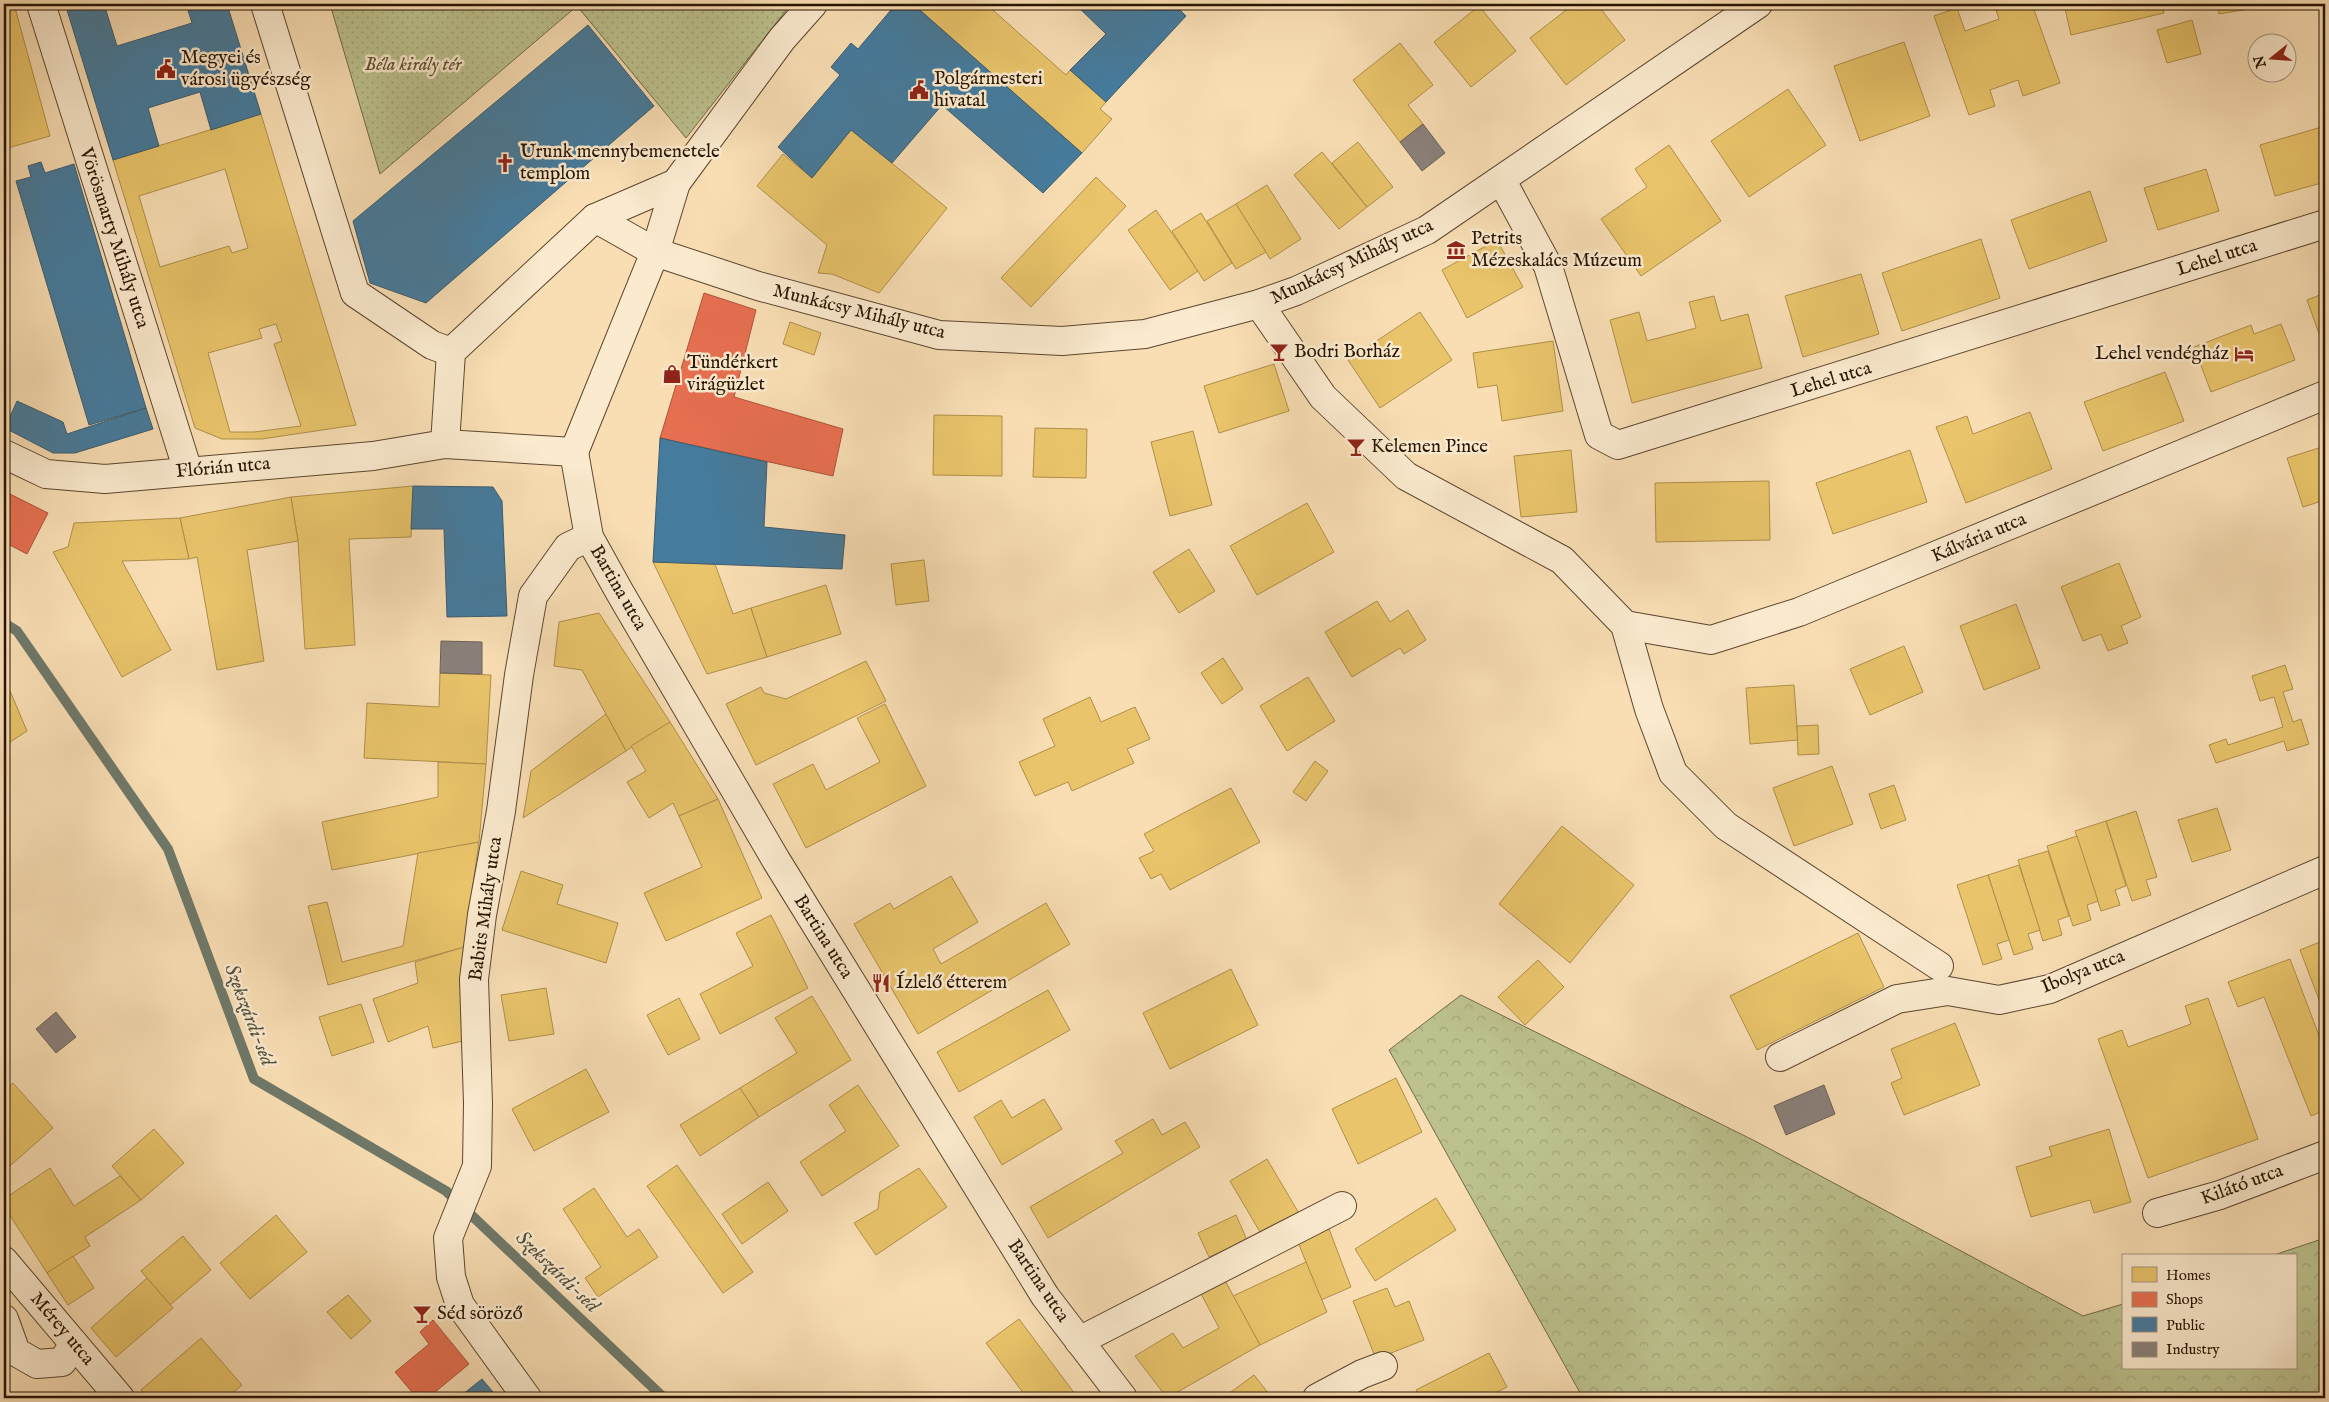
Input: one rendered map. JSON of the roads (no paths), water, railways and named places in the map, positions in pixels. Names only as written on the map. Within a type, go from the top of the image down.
[{"type":"street","name":"Vörösmarty Mihály utca","points":[[42,4],[188,471]]},
{"type":"street","points":[[265,4],[355,293],[432,345],[451,352]]},
{"type":"street","points":[[676,183],[596,218],[451,352],[445,444],[574,452],[655,252],[676,183],[782,39],[813,4]]},
{"type":"street","name":"Munkácsy Mihály utca","points":[[655,252],[758,286],[938,335],[1062,340],[1145,334],[1259,304],[1296,291],[1427,230],[1502,181],[1758,4]]},
{"type":"street","name":"Lehel utca","points":[[1502,181],[1548,266],[1599,435],[1618,446],[2325,224]]},
{"type":"street","points":[[596,218],[655,252]]},
{"type":"street","points":[[1259,304],[1323,397],[1406,476],[1562,560],[1625,625],[1649,709],[1673,773],[1726,826],[1939,966]]},
{"type":"street","name":"Kálvária utca","points":[[1625,625],[1711,640],[1799,612],[2325,395]]},
{"type":"street","name":"Flórián utca","points":[[4,454],[46,474],[105,479],[372,456],[445,444]]},
{"type":"street","name":"Bartina utca","points":[[574,452],[589,537],[776,860],[1045,1296],[1123,1398]]},
{"type":"street","name":"Babits Mihály utca","points":[[527,1398],[460,1305],[450,1277],[448,1238],[477,1166],[478,1103],[474,979],[482,915],[501,812],[533,596],[568,547],[589,537]]},
{"type":"street","name":"Ibolya utca","points":[[1780,1057],[1897,999],[1948,991],[1998,1000],[2050,989],[2325,870]]},
{"type":"street","name":"Kilátó utca","points":[[2157,1213],[2220,1195],[2325,1154]]},
{"type":"street","points":[[1079,1341],[1342,1206]]},
{"type":"street","name":"Mérey utca","points":[[4,1261],[120,1398]]},
{"type":"street","points":[[4,1319],[16,1352],[37,1364],[62,1362],[74,1344]]},
{"type":"street","points":[[1317,1398],[1362,1374],[1383,1366]]},
{"type":"waterway","name":"Szekszárdi-séd","points":[[4,623],[17,631],[168,849],[254,1079],[446,1191],[664,1398]]},
{"type":"place","name":"Megyei és városi ügyészség","points":[[166,69]]},
{"type":"place","name":"Polgármesteri hivatal","points":[[919,90]]},
{"type":"place","name":"Urunk mennybemenetele templom","points":[[505,163]]},
{"type":"place","name":"Petrits Mézeskalács Múzeum","points":[[1456,250]]},
{"type":"place","name":"Bodri Borház","points":[[1279,352]]},
{"type":"place","name":"Lehel vendégház","points":[[2244,354]]},
{"type":"place","name":"Tündérkert virágüzlet","points":[[672,374]]},
{"type":"place","name":"Kelemen Pince","points":[[1356,447]]},
{"type":"place","name":"Ízlelő étterem","points":[[881,983]]},
{"type":"place","name":"Séd söröző","points":[[422,1314]]},
{"type":"park label","name":"Béla király tér","points":[[413,65]]}]
